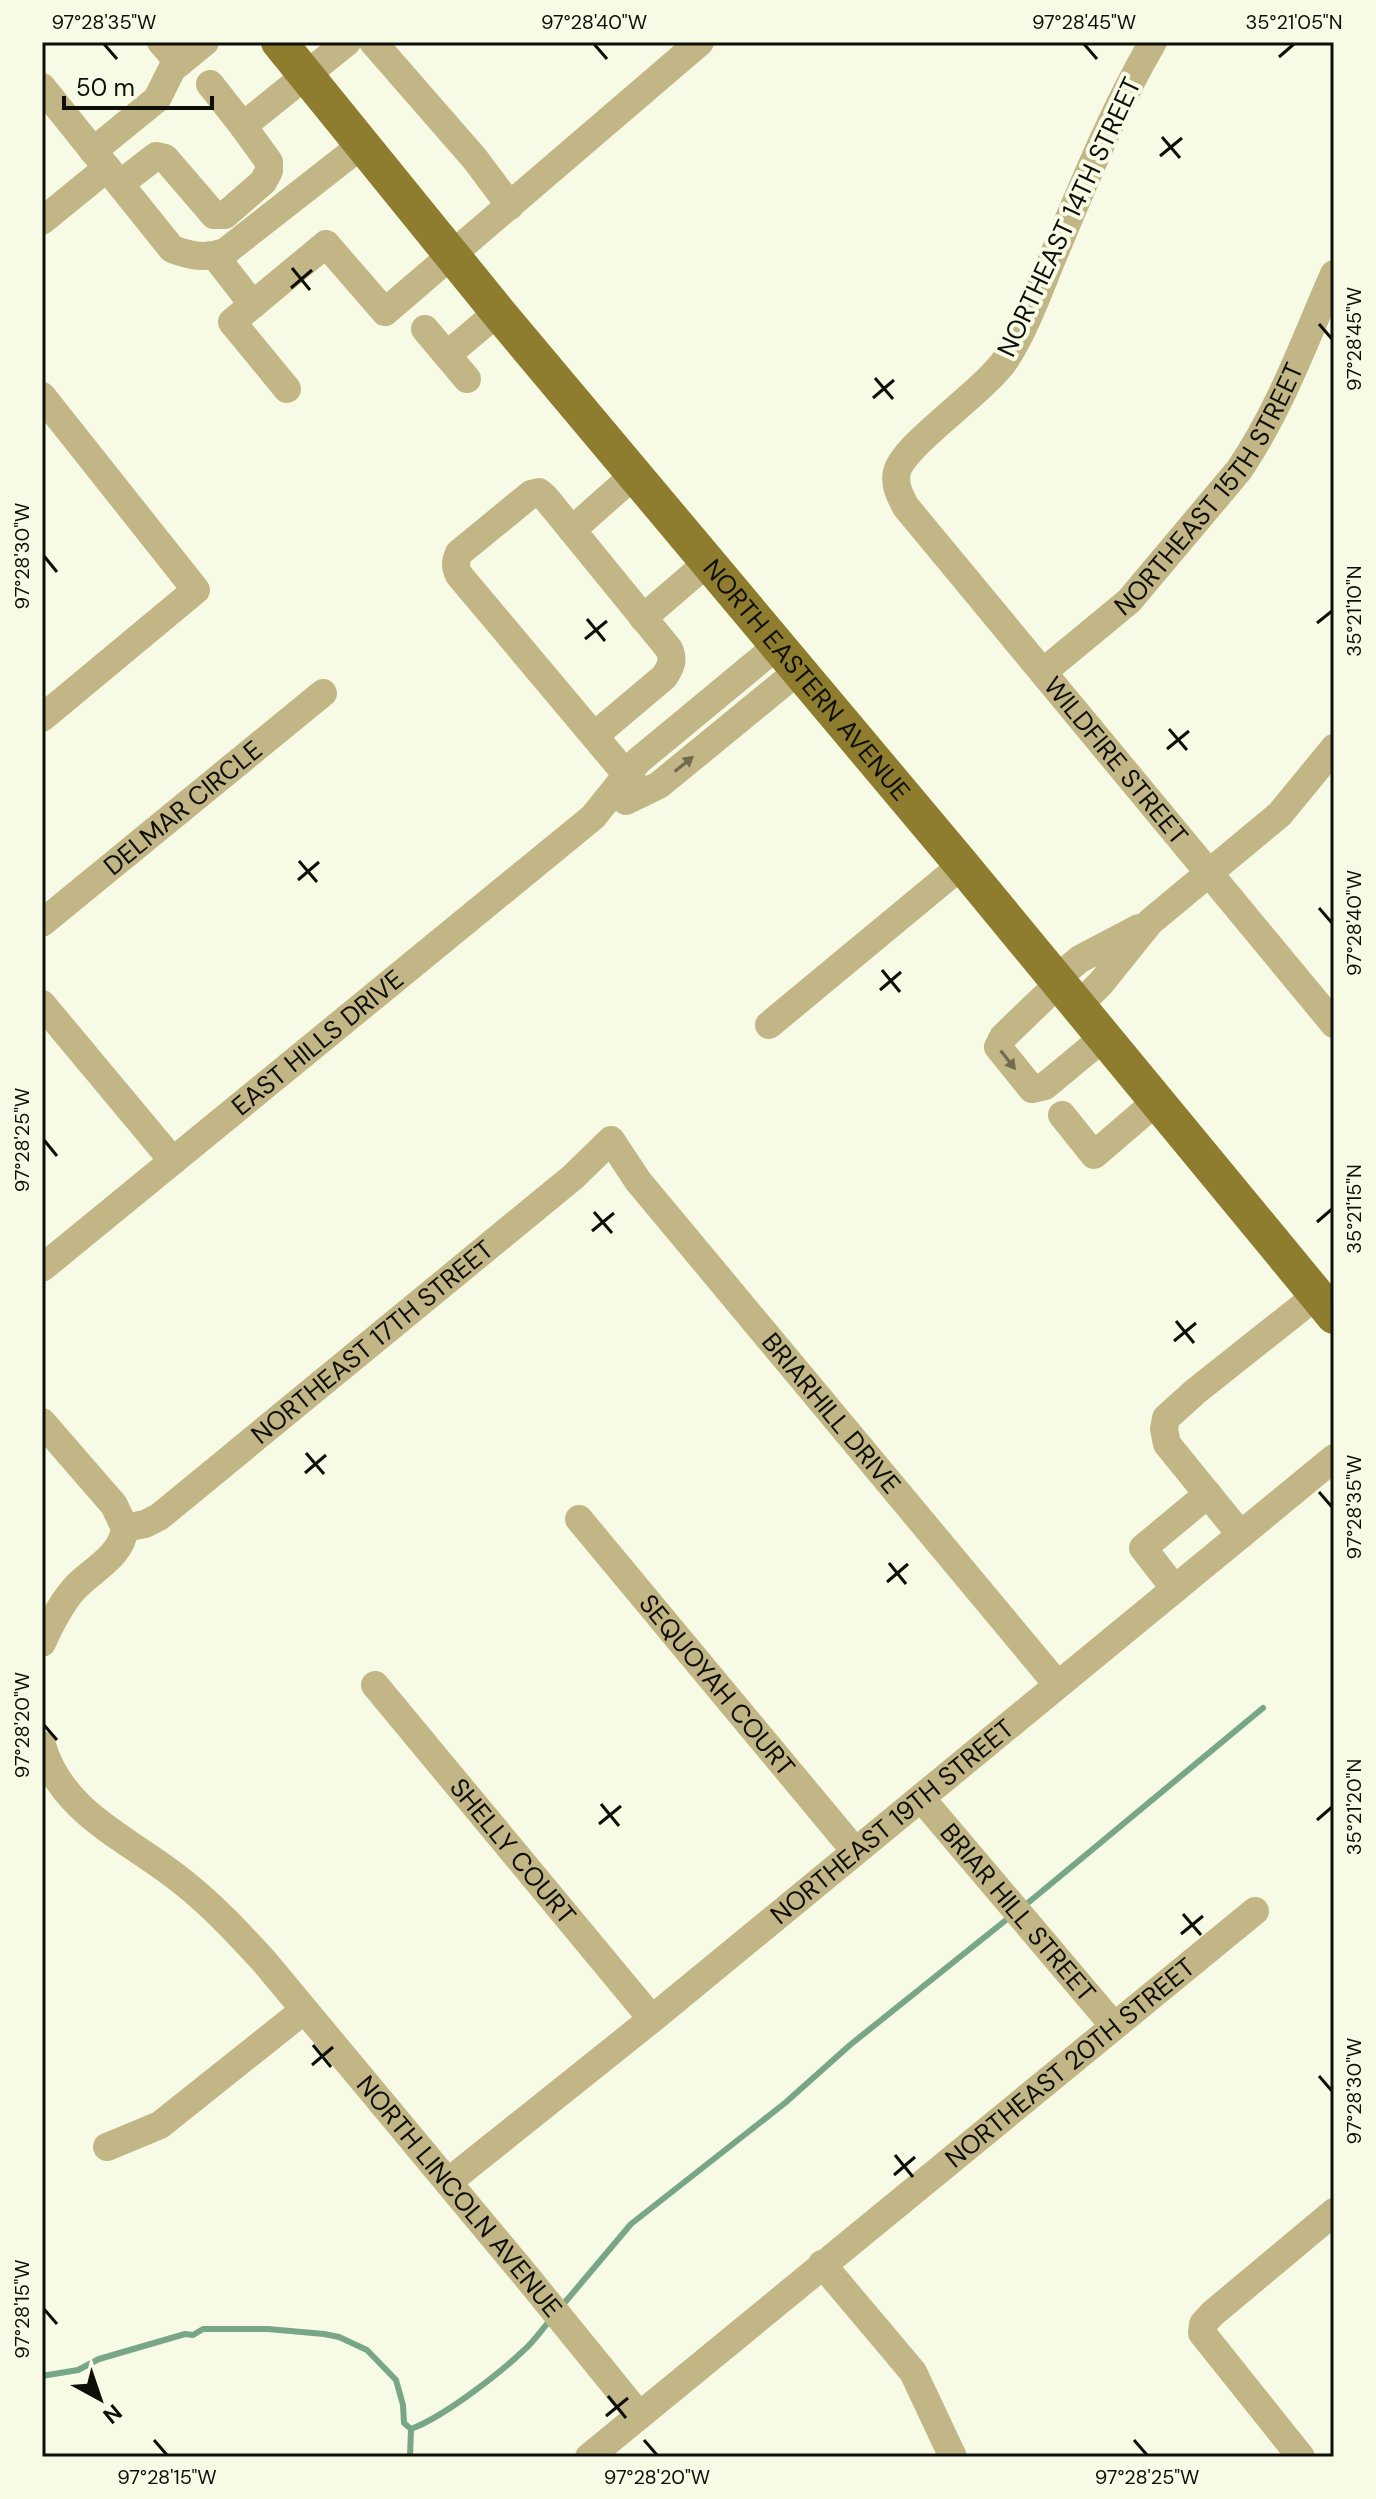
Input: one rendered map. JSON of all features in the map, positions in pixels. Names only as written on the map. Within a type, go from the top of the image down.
[{"type":"main road","name":"NORTH EASTERN AVENUE","points":[[279,42],[498,312],[1329,1309]]},
{"type":"street","points":[[42,221],[107,168],[157,99],[172,69],[170,53],[205,42]]},
{"type":"street","points":[[243,126],[347,42]]},
{"type":"street","points":[[373,42],[475,159],[510,206]]},
{"type":"street","points":[[287,389],[232,322],[326,244],[385,312],[700,42]]},
{"type":"street","name":"NORTHEAST 14TH STREET","points":[[900,495],[896,480],[901,461],[974,395],[1006,358],[1032,307],[1086,175],[1153,42]]},
{"type":"street","points":[[107,168],[156,156],[165,158],[214,215],[225,215],[263,182],[269,171],[269,162],[210,84]]},
{"type":"street","points":[[42,87],[172,249],[189,255],[210,258],[225,252],[363,144]]},
{"type":"street","points":[[215,256],[253,305]]},
{"type":"street","name":"NORTHEAST 15TH STREET","points":[[1043,672],[1129,601],[1239,470],[1252,452],[1279,399],[1334,274]]},
{"type":"street","points":[[447,355],[498,312]]},
{"type":"street","points":[[425,329],[467,379]]},
{"type":"street","points":[[42,396],[196,590],[42,718]]},
{"type":"street","points":[[572,530],[634,475]]},
{"type":"street","points":[[594,736],[664,677],[673,657],[539,492],[531,494],[459,553],[455,560],[456,568],[459,575],[634,784]]},
{"type":"street","name":"WILDFIRE STREET","points":[[900,495],[917,522],[1334,1024]]},
{"type":"street","points":[[643,618],[707,563]]},
{"type":"street","name":"EAST HILLS DRIVE","points":[[42,1268],[634,784],[638,761],[787,658]]},
{"type":"street","name":"DELMAR CIRCLE","points":[[42,923],[323,693]]},
{"type":"street","points":[[1104,1037],[1045,1086],[1032,1089],[998,1047],[1003,1037],[1064,989],[1101,983],[1150,922],[1280,814],[1334,748]]},
{"type":"street","points":[[769,1025],[962,865]]},
{"type":"street","points":[[42,1004],[173,1161]]},
{"type":"street","points":[[1062,1115],[1094,1155],[1157,1101]]},
{"type":"street","name":"NORTHEAST 17TH STREET","points":[[125,1528],[159,1517],[192,1491],[573,1177],[611,1140]]},
{"type":"street","name":"BRIARHILL DRIVE","points":[[611,1140],[638,1181],[1057,1684]]},
{"type":"street","points":[[1241,1535],[1167,1444],[1164,1429],[1166,1418],[1196,1391],[1329,1309]]},
{"type":"street","points":[[42,1422],[114,1505],[125,1528],[120,1547],[66,1599],[42,1643]]},
{"type":"street","name":"NORTHEAST 19TH STREET","points":[[448,2182],[652,2019],[1334,1458]]},
{"type":"street","points":[[1175,1589],[1143,1548],[1208,1494]]},
{"type":"street","name":"SEQUOYAH COURT","points":[[579,1519],[855,1851]]},
{"type":"street","name":"SHELLY COURT","points":[[375,1685],[652,2019]]},
{"type":"street","name":"NORTH LINCOLN AVENUE","points":[[42,1745],[52,1773],[89,1816],[181,1881],[253,1949],[639,2415]]},
{"type":"street","name":"BRIAR HILL STREET","points":[[921,1798],[1114,2026]]},
{"type":"street","name":"NORTHEAST 20TH STREET","points":[[589,2457],[1255,1911]]},
{"type":"street","points":[[107,2147],[160,2125],[303,2011]]},
{"type":"street","points":[[1301,2457],[1202,2333],[1203,2324],[1334,2212]]},
{"type":"street","points":[[822,2264],[913,2372],[953,2457]]},
{"type":"waterway","points":[[1023,1907],[1263,1708]]},
{"type":"waterway","points":[[561,2307],[631,2224],[785,2103],[850,2045],[1011,1916]]},
{"type":"waterway","points":[[411,2429],[485,2383],[527,2347],[552,2318]]},
{"type":"waterway","points":[[42,2376],[78,2370],[99,2359],[185,2334],[193,2335],[203,2329],[268,2329],[339,2337],[367,2350],[396,2380],[404,2423],[411,2429],[410,2457]]}]
